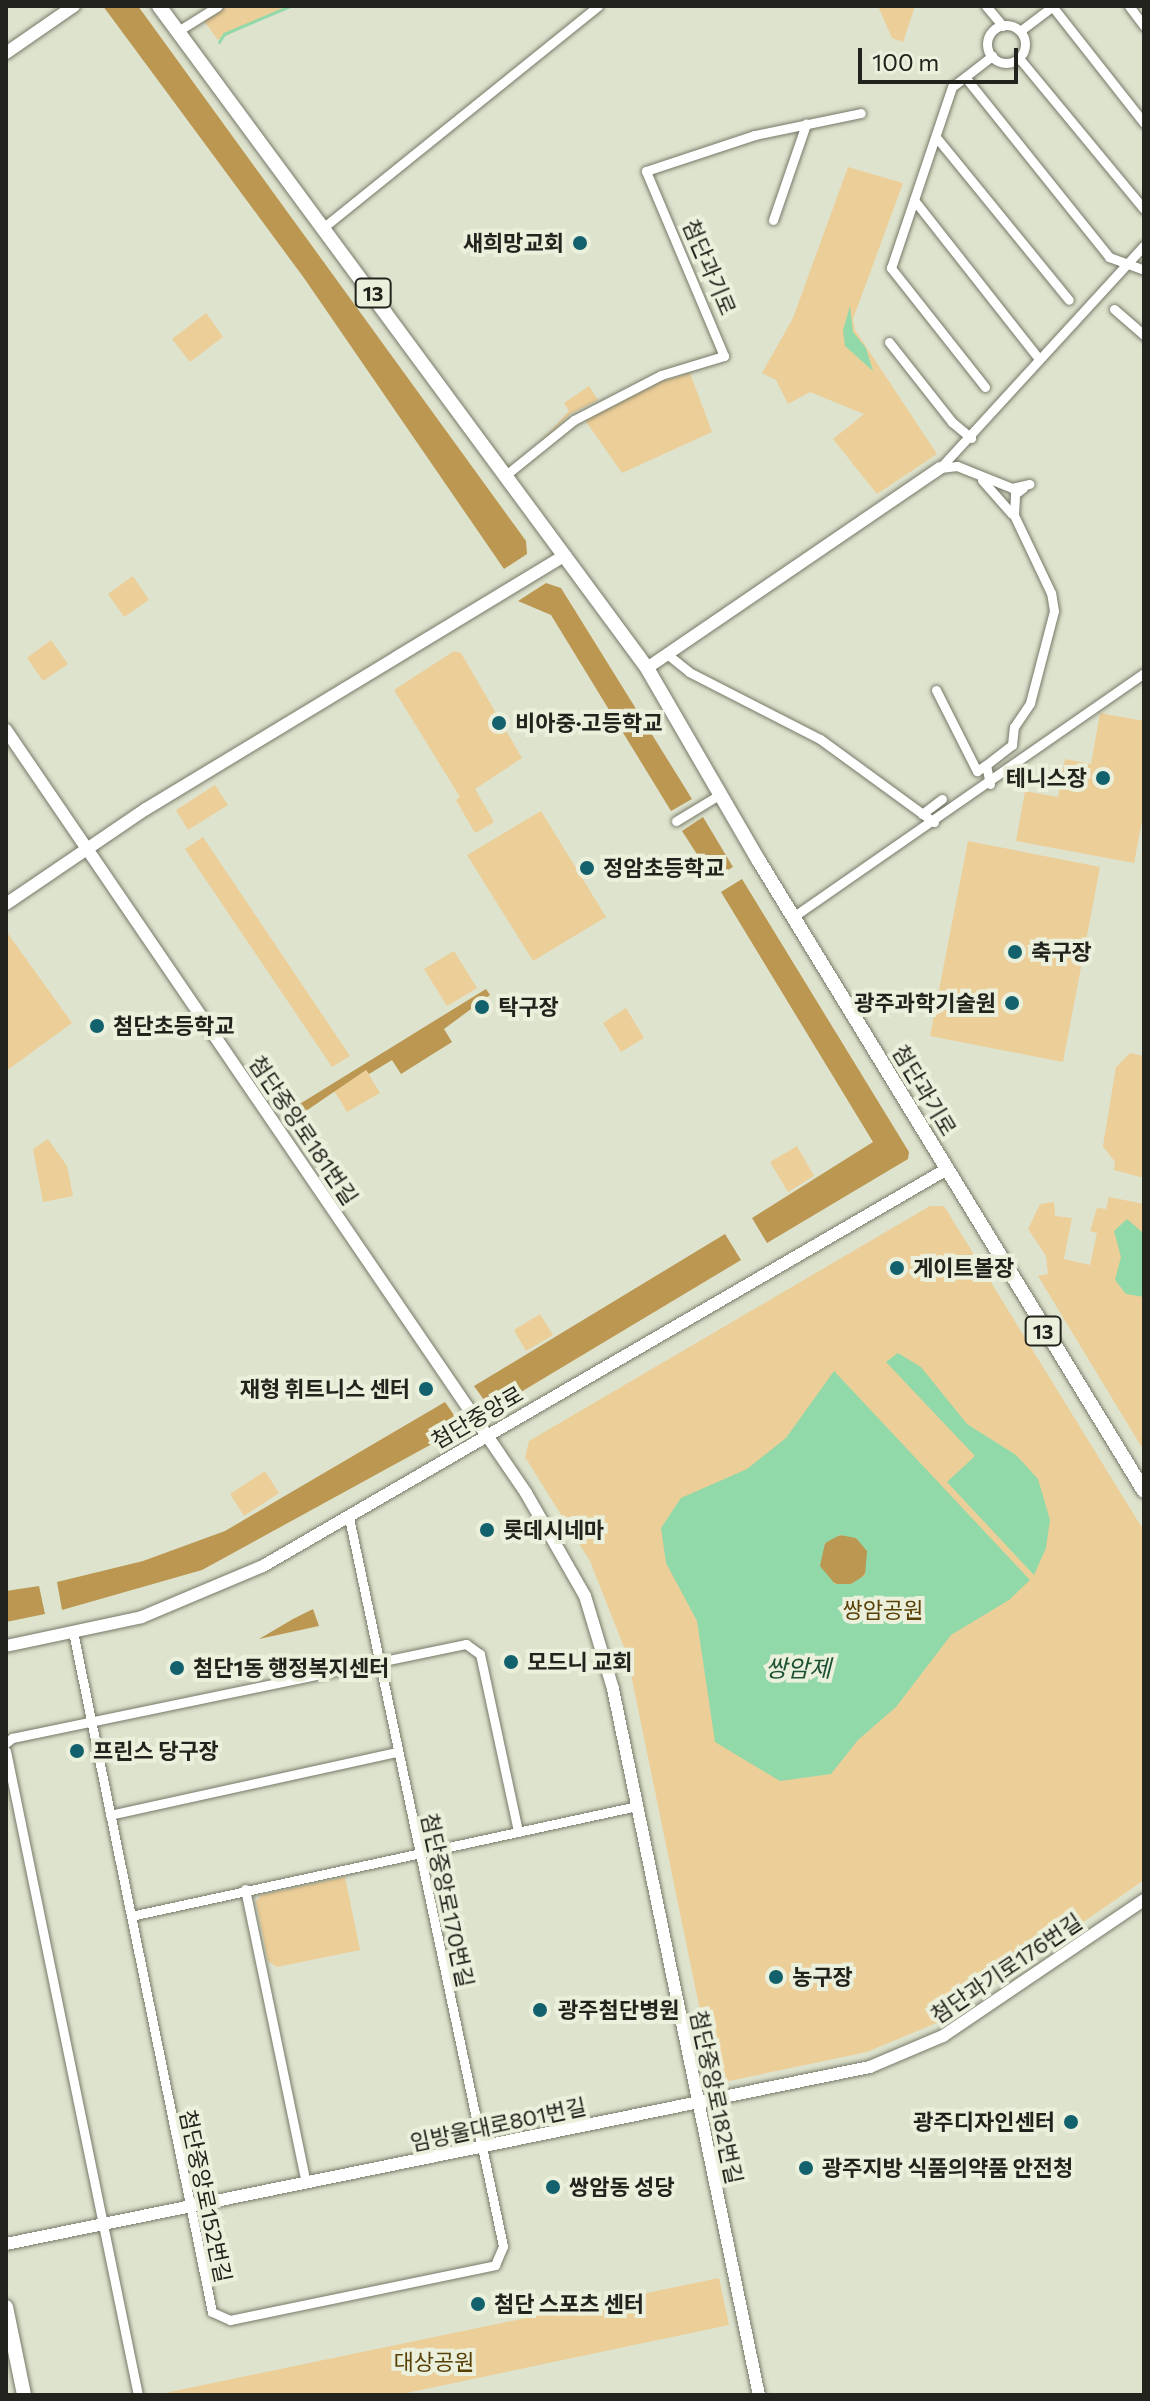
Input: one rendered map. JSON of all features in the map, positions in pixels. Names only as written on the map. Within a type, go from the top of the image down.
[{"type":"main road","name":"첨단과기로","points":[[159,6],[507,474],[647,668],[719,795],[1144,1491]]},
{"type":"main road","points":[[6,2307],[24,2395]]},
{"type":"street","points":[[6,53],[74,6]]},
{"type":"street","points":[[178,31],[218,6]]},
{"type":"street","points":[[324,227],[598,6]]},
{"type":"street","points":[[986,6],[1003,26],[1020,31]]},
{"type":"street","points":[[1020,31],[1053,6],[1144,123]]},
{"type":"street","points":[[1129,6],[1144,26]]},
{"type":"street","points":[[992,56],[989,38],[1003,26]]},
{"type":"street","points":[[992,56],[1008,63],[1019,58],[1025,48],[1020,31]]},
{"type":"street","points":[[985,387],[891,268],[952,87],[992,56]]},
{"type":"street","points":[[1019,58],[1144,209]]},
{"type":"street","points":[[965,77],[1109,257],[1144,270]]},
{"type":"street","name":"첨단과기로","points":[[507,474],[574,420],[661,375],[724,356],[646,171],[755,135],[861,113]]},
{"type":"street","points":[[773,220],[806,124]]},
{"type":"street","points":[[936,137],[1069,300]]},
{"type":"street","points":[[914,200],[1039,359]]},
{"type":"street","points":[[647,668],[940,468],[971,438],[1144,245]]},
{"type":"street","points":[[1114,309],[1144,335]]},
{"type":"street","points":[[889,342],[952,422],[971,438]]},
{"type":"street","points":[[940,468],[957,466],[977,476],[1026,486],[1013,499],[1015,520]]},
{"type":"street","points":[[936,690],[977,771],[1012,745],[1014,727],[1030,703],[1054,611],[1051,593],[1015,520],[977,476]]},
{"type":"street","points":[[6,904],[86,849],[565,555]]},
{"type":"street","points":[[667,654],[689,672],[820,739],[934,822]]},
{"type":"street","points":[[793,917],[990,784],[1144,673]]},
{"type":"street","name":"첨단중앙로181번길","points":[[6,730],[486,1435]]},
{"type":"street","points":[[986,765],[990,784]]},
{"type":"street","points":[[676,821],[719,795]]},
{"type":"street","points":[[922,814],[942,799]]},
{"type":"street","name":"첨단중앙로","points":[[6,1646],[142,1617],[207,1593],[349,1518],[486,1435],[947,1169]]},
{"type":"street","name":"첨단중앙로182번길","points":[[486,1435],[553,1536],[585,1596],[606,1662],[759,2395]]},
{"type":"street","name":"첨단중앙로170번길","points":[[349,1518],[482,2146]]},
{"type":"street","name":"첨단중앙로152번길","points":[[73,1632],[212,2312],[224,2319],[495,2265],[504,2252],[482,2146]]},
{"type":"street","points":[[6,1743],[12,1738],[466,1644],[480,1654],[518,1832]]},
{"type":"street","points":[[6,1751],[138,2395]]},
{"type":"street","points":[[110,1815],[397,1752]]},
{"type":"street","points":[[131,1916],[637,1806]]},
{"type":"street","points":[[245,1889],[306,2183]]},
{"type":"street","name":"첨단과기로176번길","points":[[698,2102],[870,2067],[943,2036],[1144,1900]]},
{"type":"street","name":"임방울대로801번길","points":[[6,2244],[698,2102]]},
{"type":"green space","points":[[228,6],[287,6],[218,40],[204,21]]},
{"type":"green space","points":[[878,6],[915,6],[903,42],[892,38]]},
{"type":"green space","points":[[848,167],[903,183],[853,319],[855,330],[937,454],[877,494],[833,439],[864,414],[810,392],[788,404],[776,380],[762,373],[793,318]]},
{"type":"green space","points":[[206,313],[223,337],[190,362],[172,339]]},
{"type":"green space","points":[[690,373],[712,432],[622,473],[585,420],[660,382]]},
{"type":"green space","points":[[589,386],[598,400],[570,414],[536,447],[569,411],[564,403]]},
{"type":"green space","points":[[133,576],[149,600],[124,617],[108,594]]},
{"type":"green space","points":[[51,640],[68,664],[43,681],[27,658]]},
{"type":"green space","points":[[454,651],[461,653],[522,758],[475,789],[494,822],[475,833],[456,800],[460,797],[394,690]]},
{"type":"green space","name":"테니스장","points":[[1100,713],[1144,721],[1144,810],[1134,863],[1016,841],[1025,791],[1058,797],[1065,759],[1091,764]]},
{"type":"green space","points":[[215,785],[228,805],[188,830],[176,810]]},
{"type":"green space","points":[[541,811],[606,917],[533,961],[467,855]]},
{"type":"green space","points":[[203,837],[350,1056],[332,1067],[185,849]]},
{"type":"green space","name":"축구장","points":[[968,841],[1100,867],[1063,1062],[930,1036]]},
{"type":"green space","points":[[6,931],[72,1023],[6,1071]]},
{"type":"green space","points":[[454,951],[477,988],[447,1006],[424,969]]},
{"type":"green space","points":[[626,1008],[644,1038],[621,1052],[603,1023]]},
{"type":"green space","points":[[1130,1053],[1144,1056],[1144,1178],[1114,1170],[1115,1162],[1103,1146],[1116,1067]]},
{"type":"green space","points":[[366,1070],[380,1093],[347,1112],[333,1089]]},
{"type":"green space","points":[[48,1139],[67,1166],[73,1196],[43,1202],[33,1149]]},
{"type":"green space","points":[[797,1146],[814,1176],[788,1192],[770,1162]]},
{"type":"green space","points":[[1109,1197],[1144,1204],[1144,1451],[1038,1276],[1048,1274],[1046,1256],[1028,1229],[1040,1204],[1054,1202],[1055,1216],[1072,1218],[1064,1259],[1090,1265],[1097,1233],[1090,1231],[1097,1208],[1106,1209]]},
{"type":"green space","name":"쌍암공원","points":[[930,1206],[944,1206],[1144,1531],[1144,1880],[939,2022],[867,2052],[729,2081],[712,2069],[627,1655],[590,1561],[525,1457],[529,1441]]},
{"type":"green space","points":[[540,1314],[553,1335],[526,1351],[514,1330]]},
{"type":"green space","points":[[265,1471],[279,1493],[244,1516],[230,1494]]},
{"type":"green space","points":[[345,1877],[360,1950],[277,1967],[268,1961],[256,1902],[261,1895]]},
{"type":"green space","name":"대상공원","points":[[719,2278],[729,2325],[397,2395],[155,2395]]},
{"type":"shaded area","points":[[103,6],[138,6],[526,541],[527,554],[504,569],[304,278]]},
{"type":"shaded area","points":[[546,583],[561,588],[692,799],[671,811],[551,615],[518,601]]},
{"type":"shaded area","points":[[703,817],[733,867],[713,879],[682,831]]},
{"type":"shaded area","points":[[742,879],[909,1152],[908,1159],[767,1243],[752,1218],[873,1142],[721,892]]},
{"type":"shaded area","points":[[486,989],[490,995],[444,1029],[452,1042],[401,1074],[392,1060],[369,1074],[366,1070],[303,1113],[355,1198],[348,1203],[285,1113]]},
{"type":"shaded area","points":[[725,1234],[741,1260],[501,1404],[484,1400],[474,1386]]},
{"type":"shaded area","points":[[445,1402],[456,1418],[452,1433],[202,1570],[62,1610],[57,1582],[143,1561],[225,1531]]},
{"type":"shaded area","points":[[844,1535],[862,1542],[869,1560],[862,1578],[844,1585],[826,1578],[819,1560],[826,1542]]},
{"type":"shaded area","points":[[39,1586],[45,1614],[6,1622],[6,1591]]},
{"type":"shaded area","points":[[313,1609],[319,1626],[259,1639],[293,1619]]},
{"type":"water","points":[[850,306],[853,332],[866,348],[873,371],[845,346],[843,330]]},
{"type":"water","points":[[1127,1219],[1142,1232],[1144,1297],[1126,1294],[1115,1280],[1121,1257],[1114,1231]]},
{"type":"water","points":[[898,1353],[921,1367],[967,1424],[1016,1455],[1038,1479],[1050,1520],[1046,1548],[1034,1575],[947,1482],[975,1456],[886,1362]]},
{"type":"water","name":"쌍암제","points":[[834,1371],[1030,1580],[1009,1600],[951,1635],[896,1707],[858,1740],[831,1774],[780,1781],[715,1742],[697,1621],[666,1563],[661,1528],[681,1498],[747,1469],[786,1438]],"holes":[[[840,1535],[856,1538],[867,1551],[865,1575],[851,1584],[835,1584],[820,1566],[825,1543]]]},
{"type":"waterway","points":[[219,42],[224,34],[290,6]]},
{"type":"place","name":"새희망교회","points":[[580,243]]},
{"type":"place","name":"비아중·고등학교","points":[[499,723]]},
{"type":"place","name":"테니스장","points":[[1103,778]]},
{"type":"place","name":"정암초등학교","points":[[587,868]]},
{"type":"place","name":"축구장","points":[[1015,952]]},
{"type":"place","name":"광주과학기술원","points":[[1012,1003]]},
{"type":"place","name":"탁구장","points":[[482,1007]]},
{"type":"place","name":"첨단초등학교","points":[[97,1026]]},
{"type":"place","name":"게이트볼장","points":[[897,1268]]},
{"type":"place","name":"재형 휘트니스 센터","points":[[426,1389]]},
{"type":"place","name":"롯데시네마","points":[[487,1530]]},
{"type":"place","name":"모드니 교회","points":[[511,1662]]},
{"type":"place","name":"첨단1동 행정복지센터","points":[[177,1668]]},
{"type":"place","name":"프린스 당구장","points":[[77,1751]]},
{"type":"place","name":"농구장","points":[[776,1977]]},
{"type":"place","name":"광주첨단병원","points":[[540,2010]]},
{"type":"place","name":"광주디자인센터","points":[[1071,2122]]},
{"type":"place","name":"광주지방 식품의약품 안전청","points":[[806,2168]]},
{"type":"place","name":"쌍암동 성당","points":[[553,2187]]},
{"type":"place","name":"첨단 스포츠 센터","points":[[478,2304]]}]
